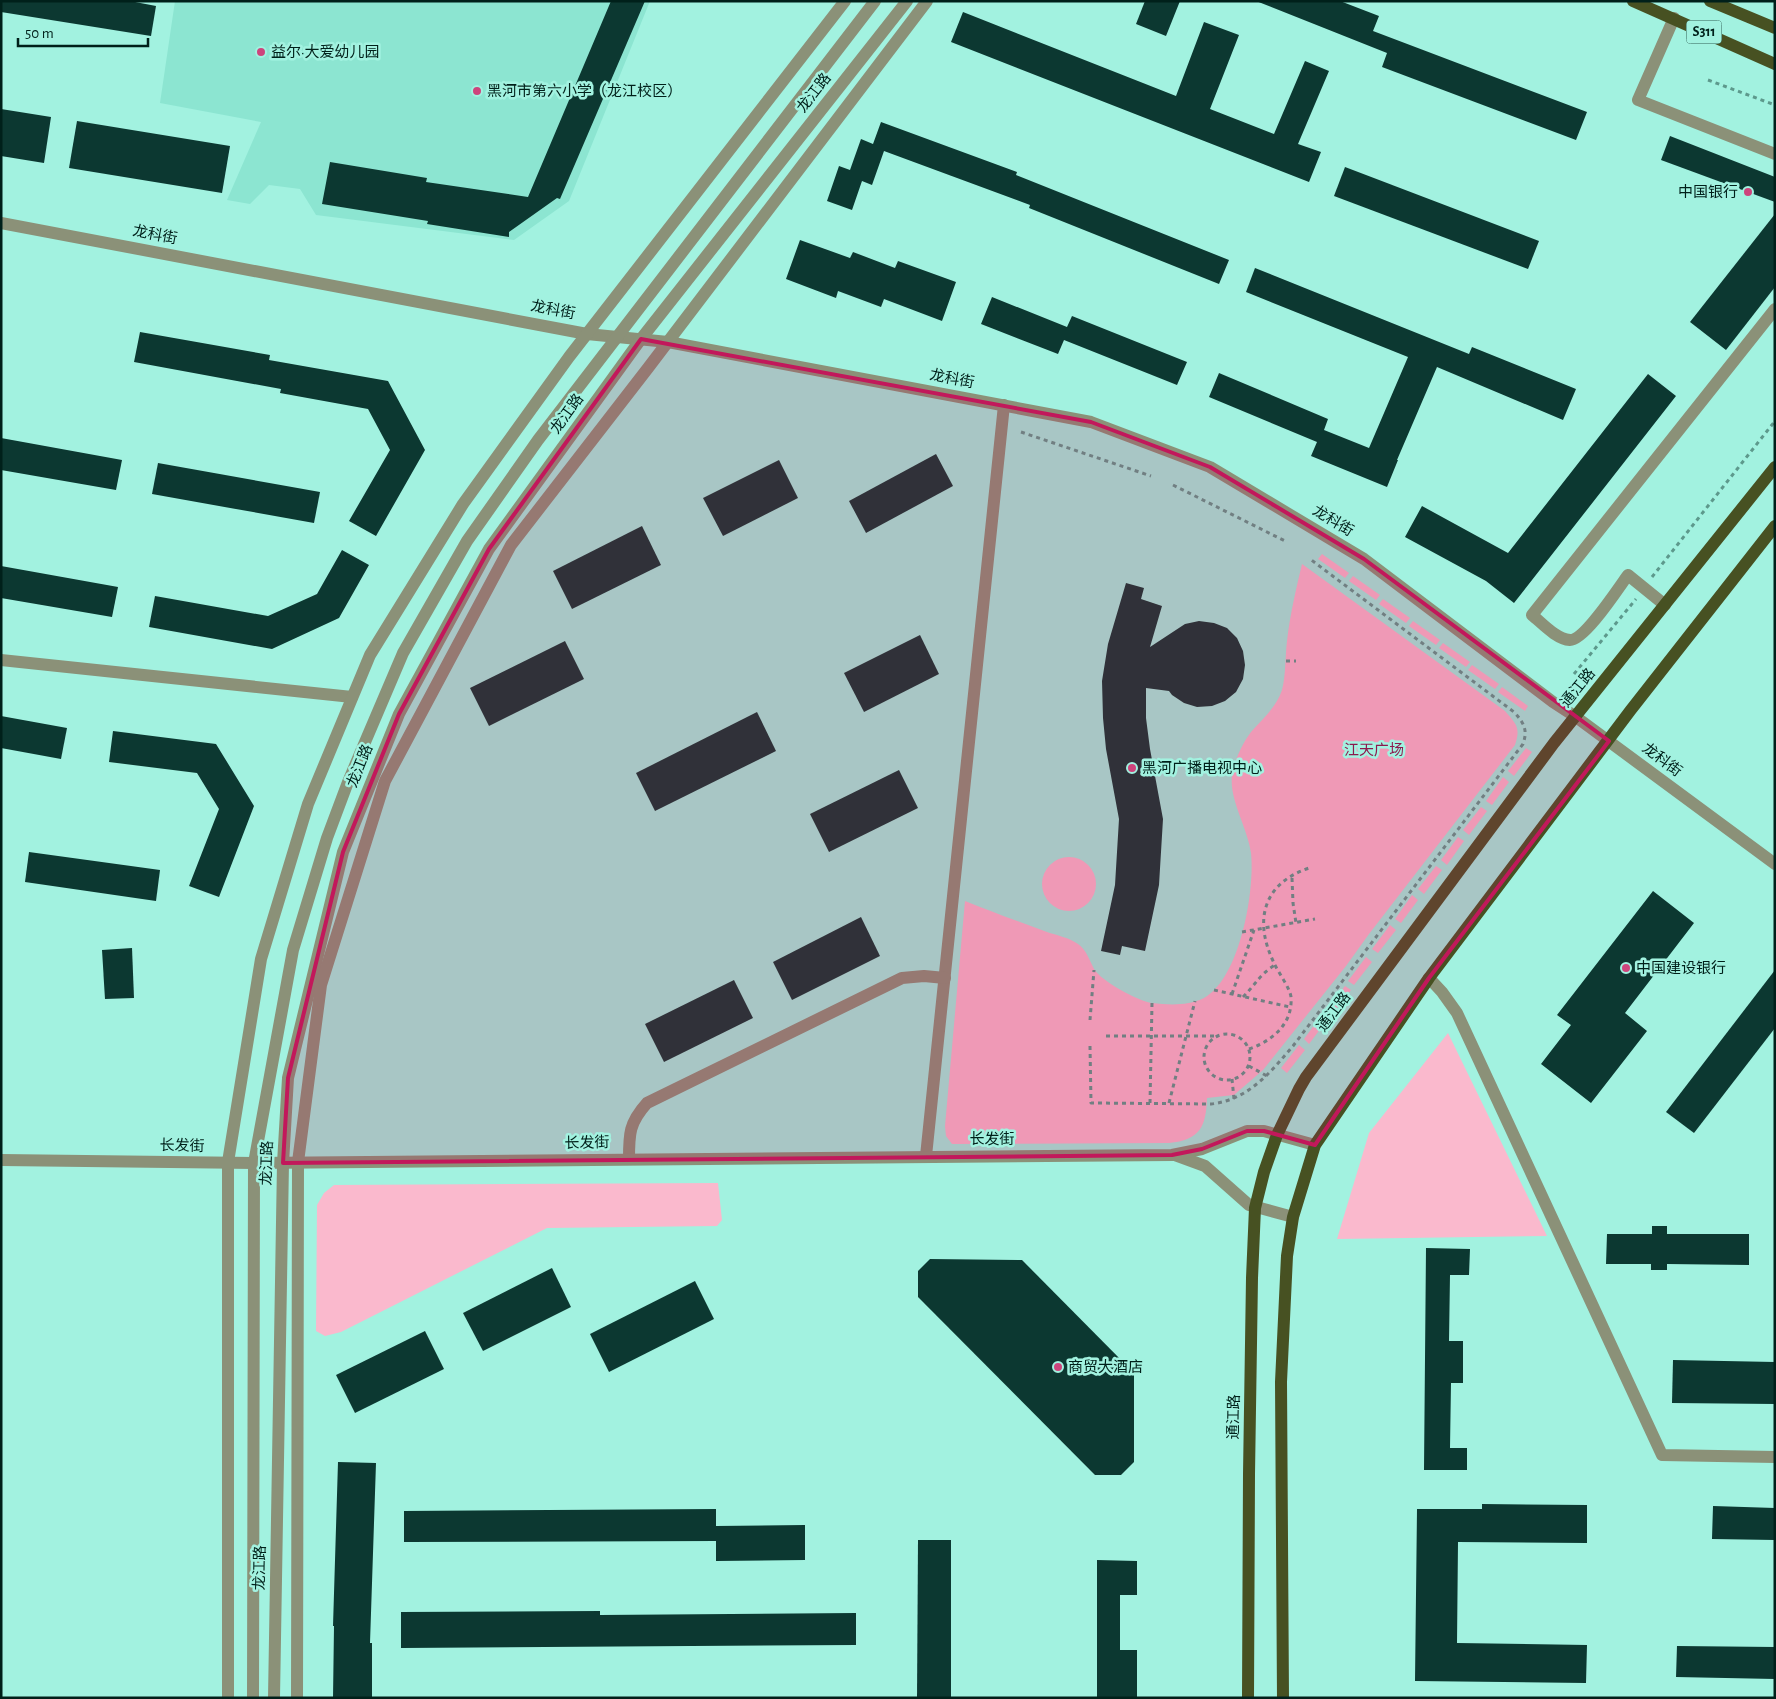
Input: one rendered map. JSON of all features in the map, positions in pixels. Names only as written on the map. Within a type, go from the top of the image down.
[{"type":"main road","name":"S311","points":[[1633,1],[1775,64]]},
{"type":"main road","points":[[1710,1],[1775,28]]},
{"type":"main road","name":"通江路","points":[[1248,1698],[1249,1474],[1255,1208],[1264,1172],[1277,1135],[1306,1077],[1554,743],[1775,467]]},
{"type":"main road","points":[[1283,1698],[1281,1382],[1287,1256],[1293,1217],[1315,1145],[1429,978],[1775,526]]},
{"type":"street","points":[[228,1698],[228,1162],[261,958],[308,804],[370,655],[463,504],[588,334],[845,1]]},
{"type":"street","name":"龙江路","points":[[253,1698],[254,1163],[293,950],[327,838],[348,782],[403,653],[468,541],[538,440],[875,1]]},
{"type":"street","name":"龙江路","points":[[274,1698],[283,1163],[288,1078],[343,852],[399,714],[489,549],[642,339],[907,1]]},
{"type":"street","points":[[297,1698],[298,1162],[321,985],[385,781],[511,545],[927,1]]},
{"type":"street","points":[[1674,18],[1638,100],[1775,154]]},
{"type":"street","name":"龙科街","points":[[1,223],[588,334],[668,342],[1092,422],[1210,467],[1364,559],[1553,702],[1609,741],[1775,864]]},
{"type":"street","points":[[1665,604],[1628,575],[1591,626],[1579,637],[1570,640],[1556,635],[1532,615],[1775,309]]},
{"type":"street","points":[[926,1156],[1004,406]]},
{"type":"street","points":[[1,660],[352,697]]},
{"type":"street","points":[[629,1159],[631,1126],[637,1114],[646,1103],[902,978],[924,976],[945,978]]},
{"type":"street","points":[[1429,978],[1457,1013],[1662,1455],[1775,1457]]},
{"type":"street","name":"长发街","points":[[1,1160],[283,1163],[1172,1155],[1202,1149],[1247,1132],[1264,1132],[1315,1145]]},
{"type":"street","name":"长发街","points":[[1172,1155],[1205,1166],[1249,1205],[1293,1217]]},
{"type":"path","points":[[1708,80],[1775,105]]},
{"type":"path","points":[[1649,582],[1775,421]]},
{"type":"path","points":[[1021,432],[1151,476]]},
{"type":"path","points":[[1173,485],[1285,541]]},
{"type":"path","points":[[1090,1046],[1091,1103],[1222,1103],[1259,1084],[1293,1046],[1523,744],[1526,734],[1521,719],[1514,712],[1310,559]]},
{"type":"path","points":[[1574,674],[1641,592]]},
{"type":"path","points":[[1286,661],[1296,662]]},
{"type":"path","points":[[1249,1049],[1264,1044],[1278,1033],[1290,1007],[1291,995],[1265,944],[1264,912],[1271,895],[1284,882],[1312,867]]},
{"type":"path","points":[[1292,877],[1296,923]]},
{"type":"path","points":[[1242,932],[1315,919]]},
{"type":"path","points":[[1232,994],[1254,930]]},
{"type":"path","points":[[1244,997],[1256,984],[1260,976],[1275,965]]},
{"type":"path","points":[[1090,1020],[1094,970]]},
{"type":"path","points":[[1214,990],[1290,1007]]},
{"type":"path","points":[[1169,1103],[1195,1001]]},
{"type":"path","points":[[1150,1103],[1152,1003]]},
{"type":"path","points":[[1106,1036],[1216,1036],[1226,1033],[1234,1034],[1241,1038],[1249,1049],[1249,1066],[1243,1074],[1232,1079],[1223,1080],[1216,1078],[1206,1067],[1204,1052],[1216,1036]]},
{"type":"path","points":[[1249,1066],[1266,1076]]},
{"type":"path","points":[[1232,1079],[1234,1098]]},
{"type":"highlighted area","points":[[641,339],[1091,422],[1210,467],[1364,559],[1609,741],[1429,978],[1315,1145],[1264,1131],[1247,1131],[1202,1149],[1172,1155],[283,1163],[288,1078],[343,852],[399,714],[489,549]]},
{"type":"shaded area","name":"黑河市第六小学（龙江校区）","points":[[175,1],[650,1],[569,201],[514,240],[316,215],[300,189],[269,185],[250,204],[227,200],[261,122],[160,103]]},
{"type":"green space","points":[[1322,554],[1349,573],[1345,578],[1318,559]]},
{"type":"green space","name":"江天广场","points":[[1302,564],[1505,711],[1516,726],[1518,734],[1515,745],[1346,966],[1263,1070],[1234,1095],[1207,1098],[1203,1124],[1194,1135],[1188,1139],[1169,1143],[952,1144],[946,1136],[945,1126],[965,901],[1075,942],[1081,946],[1094,969],[1104,979],[1138,999],[1152,1003],[1185,1004],[1198,1001],[1217,988],[1227,972],[1236,953],[1242,932],[1252,869],[1249,844],[1233,794],[1233,770],[1251,732],[1273,708],[1282,690],[1286,647],[1295,592]]},
{"type":"green space","points":[[1353,576],[1380,595],[1376,600],[1349,581]]},
{"type":"green space","points":[[1383,599],[1410,618],[1406,623],[1379,604]]},
{"type":"green space","points":[[1413,621],[1440,640],[1436,645],[1409,626]]},
{"type":"green space","points":[[1443,643],[1470,662],[1466,667],[1439,648]]},
{"type":"green space","points":[[1472,665],[1499,684],[1495,689],[1468,670]]},
{"type":"green space","points":[[1502,687],[1528,706],[1525,711],[1498,692]]},
{"type":"green space","points":[[1526,748],[1532,752],[1514,776],[1508,771]]},
{"type":"green space","points":[[1503,777],[1509,782],[1492,805],[1486,801]]},
{"type":"green space","points":[[1481,807],[1487,811],[1469,835],[1463,830]]},
{"type":"green space","points":[[1458,837],[1464,841],[1447,865],[1441,860]]},
{"type":"green space","points":[[1069,857],[1079,859],[1088,865],[1094,874],[1096,884],[1094,894],[1088,903],[1079,909],[1069,911],[1059,909],[1050,903],[1044,894],[1042,884],[1044,874],[1050,865],[1059,859]]},
{"type":"green space","points":[[1436,866],[1442,870],[1424,894],[1418,889]]},
{"type":"green space","points":[[1412,895],[1418,900],[1401,923],[1395,919]]},
{"type":"green space","points":[[1390,925],[1396,930],[1378,953],[1372,949]]},
{"type":"green space","points":[[1366,957],[1372,962],[1354,985],[1348,981]]},
{"type":"green space","points":[[1345,986],[1351,990],[1333,1013],[1327,1009]]},
{"type":"green space","points":[[1321,1016],[1327,1020],[1309,1044],[1304,1039]]},
{"type":"green space","points":[[1448,1033],[1547,1236],[1337,1239],[1369,1133]]},
{"type":"green space","points":[[1299,1045],[1305,1050],[1287,1073],[1281,1068]]},
{"type":"green space","points":[[718,1183],[722,1220],[717,1226],[547,1228],[341,1332],[325,1336],[316,1331],[317,1205],[324,1193],[334,1185]]},
{"type":"building","points":[[1,1],[130,1],[156,6],[151,36],[1,12]]},
{"type":"building","points":[[611,1],[645,1],[560,199],[557,198],[509,232],[509,237],[427,224],[428,221],[322,204],[330,162],[427,178],[426,182],[528,197]]},
{"type":"building","points":[[1145,1],[1180,1],[1166,36],[1136,24]]},
{"type":"building","points":[[1256,1],[1340,1],[1379,16],[1373,31],[1587,112],[1576,140],[1382,67],[1387,53]]},
{"type":"building","points":[[963,12],[1176,96],[1204,22],[1239,35],[1210,109],[1274,134],[1305,61],[1329,71],[1298,144],[1321,152],[1309,182],[951,42]]},
{"type":"building","points":[[1,109],[51,117],[44,163],[1,156]]},
{"type":"building","points":[[77,121],[230,146],[222,193],[69,168]]},
{"type":"building","points":[[881,122],[1017,172],[1016,175],[1229,260],[1219,284],[1029,208],[1030,205],[884,151],[872,185],[862,181],[852,210],[827,201],[839,166],[850,170],[861,139],[873,144]]},
{"type":"building","points":[[1670,136],[1775,177],[1775,202],[1661,160]]},
{"type":"building","points":[[1345,167],[1539,241],[1528,269],[1334,196]]},
{"type":"building","points":[[1775,214],[1775,287],[1726,350],[1690,322]]},
{"type":"building","points":[[800,240],[850,258],[853,252],[895,268],[898,261],[956,282],[942,321],[884,299],[881,307],[838,291],[836,298],[786,279]]},
{"type":"building","points":[[1255,268],[1469,354],[1472,347],[1576,389],[1563,420],[1437,367],[1387,487],[1311,456],[1317,442],[1209,397],[1219,373],[1328,419],[1324,430],[1369,448],[1408,357],[1246,292]]},
{"type":"building","points":[[992,297],[1067,327],[1072,316],[1187,362],[1177,385],[1064,340],[1058,354],[981,324]]},
{"type":"building","points":[[140,332],[270,355],[269,360],[388,381],[425,450],[376,536],[349,521],[390,450],[368,409],[280,393],[281,389],[134,362]]},
{"type":"building","points":[[1648,374],[1676,396],[1514,603],[1486,581],[1405,537],[1422,506],[1508,553]]},
{"type":"building","points":[[1,438],[122,460],[116,490],[1,470]]},
{"type":"building","points":[[936,454],[953,486],[866,533],[849,501]]},
{"type":"building","points":[[779,460],[798,498],[723,536],[703,498]]},
{"type":"building","points":[[158,463],[320,492],[314,523],[152,494]]},
{"type":"building","points":[[642,526],[661,565],[572,609],[553,571]]},
{"type":"building","points":[[342,550],[369,565],[339,618],[272,649],[149,627],[155,596],[268,616],[317,594]]},
{"type":"building","points":[[1,566],[118,587],[112,617],[1,598]]},
{"type":"building","name":"黑河广播电视中心","points":[[1126,583],[1144,588],[1141,599],[1162,606],[1150,647],[1185,624],[1199,621],[1214,623],[1227,628],[1237,638],[1243,651],[1245,665],[1243,679],[1236,692],[1225,701],[1212,706],[1197,707],[1184,703],[1169,691],[1146,688],[1146,718],[1150,749],[1163,819],[1159,885],[1145,951],[1122,946],[1120,955],[1101,951],[1115,885],[1119,819],[1106,749],[1102,681],[1108,644]]},
{"type":"building","points":[[920,635],[939,674],[864,712],[844,673]]},
{"type":"building","points":[[565,641],[584,679],[489,726],[470,688]]},
{"type":"building","points":[[757,712],[776,751],[655,811],[636,773]]},
{"type":"building","points":[[1,716],[67,728],[61,759],[1,748]]},
{"type":"building","points":[[113,731],[216,744],[254,806],[219,897],[189,886],[219,809],[197,773],[109,762]]},
{"type":"building","points":[[899,770],[918,808],[829,852],[810,814]]},
{"type":"building","points":[[29,852],[160,870],[156,901],[25,882]]},
{"type":"building","name":"中国建设银行","points":[[1653,891],[1694,923],[1625,1013],[1647,1031],[1591,1103],[1541,1064],[1571,1025],[1557,1015]]},
{"type":"building","points":[[861,917],[880,956],[792,1000],[773,962]]},
{"type":"building","points":[[132,948],[134,998],[105,999],[102,950]]},
{"type":"building","points":[[1775,970],[1775,1028],[1694,1133],[1666,1112]]},
{"type":"building","points":[[734,980],[753,1018],[664,1062],[645,1024]]},
{"type":"building","points":[[1652,1226],[1667,1226],[1667,1234],[1749,1234],[1749,1265],[1667,1264],[1667,1270],[1651,1270],[1651,1264],[1606,1264],[1607,1234],[1652,1234]]},
{"type":"building","points":[[1426,1248],[1470,1249],[1469,1275],[1450,1275],[1449,1341],[1463,1341],[1463,1383],[1451,1383],[1450,1448],[1467,1448],[1467,1470],[1424,1470]]},
{"type":"building","name":"商贸大酒店","points":[[930,1259],[1022,1260],[1134,1373],[1134,1462],[1121,1475],[1095,1475],[918,1297],[918,1271]]},
{"type":"building","points":[[552,1268],[571,1307],[483,1351],[463,1313]]},
{"type":"building","points":[[695,1281],[714,1319],[609,1372],[590,1334]]},
{"type":"building","points":[[425,1331],[444,1369],[355,1413],[336,1375]]},
{"type":"building","points":[[1673,1360],[1775,1362],[1775,1404],[1672,1403]]},
{"type":"building","points":[[338,1462],[376,1463],[370,1643],[372,1643],[372,1698],[333,1698],[333,1626]]},
{"type":"building","points":[[1482,1504],[1587,1505],[1587,1543],[1458,1542],[1457,1643],[1587,1645],[1586,1683],[1415,1681],[1417,1509],[1482,1509]]},
{"type":"building","points":[[1713,1506],[1775,1508],[1775,1540],[1712,1539]]},
{"type":"building","points":[[716,1509],[716,1526],[805,1525],[805,1560],[716,1561],[716,1541],[404,1542],[404,1511]]},
{"type":"building","points":[[918,1540],[951,1540],[951,1698],[917,1698]]},
{"type":"building","points":[[1097,1560],[1137,1561],[1137,1595],[1120,1595],[1120,1650],[1137,1650],[1137,1698],[1097,1698]]},
{"type":"building","points":[[600,1611],[600,1615],[856,1613],[856,1645],[401,1648],[401,1612]]},
{"type":"building","points":[[1677,1646],[1775,1647],[1775,1679],[1676,1677]]},
{"type":"place","name":"益尔·大爱幼儿园","points":[[261,52]]},
{"type":"place","name":"黑河市第六小学（龙江校区）","points":[[477,91]]},
{"type":"place","name":"中国银行","points":[[1748,192]]},
{"type":"place","name":"黑河广播电视中心","points":[[1132,768]]},
{"type":"place","name":"中国建设银行","points":[[1626,968]]},
{"type":"place","name":"商贸大酒店","points":[[1058,1367]]}]
